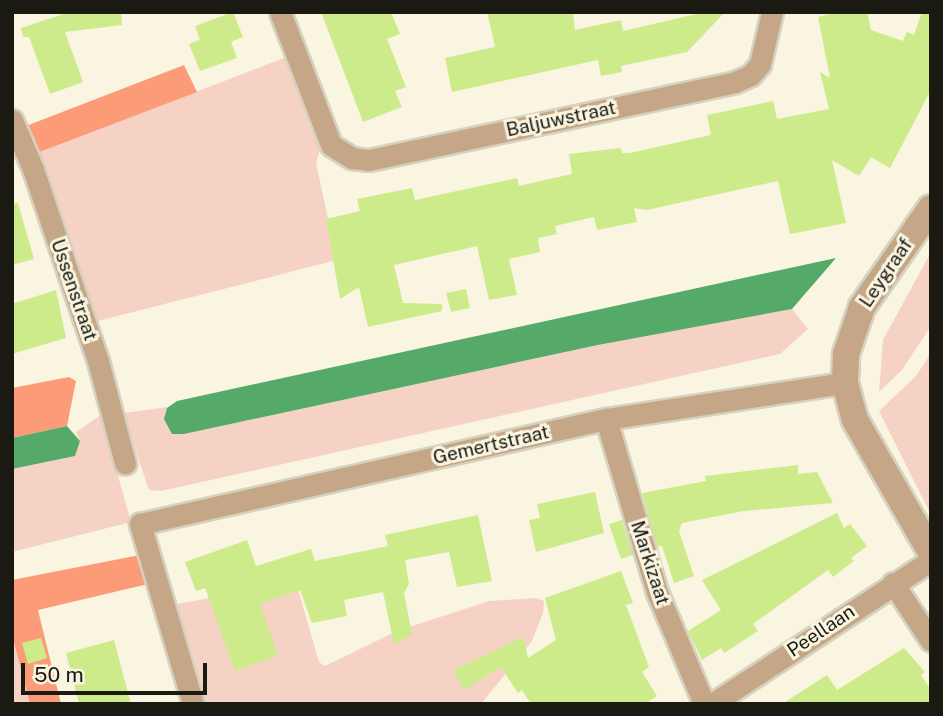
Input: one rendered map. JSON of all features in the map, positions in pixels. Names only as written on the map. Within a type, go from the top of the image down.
[{"type":"street","name":"Baljuwstraat","points":[[280,12],[331,145],[352,158],[369,160],[735,82],[751,75],[760,64],[772,12]]},
{"type":"street","name":"Ussenstraat","points":[[12,120],[98,361],[125,463]]},
{"type":"street","name":"Leygraaf","points":[[931,208],[862,307],[846,354],[845,383],[855,420],[931,552]]},
{"type":"street","name":"Gemertstraat","points":[[193,704],[140,524],[606,419],[845,383]]},
{"type":"street","name":"Markizaat","points":[[606,419],[657,592],[704,704]]},
{"type":"street","name":"Peellaan","points":[[712,704],[931,560]]},
{"type":"street","points":[[893,583],[931,641]]},
{"type":"shaded area","points":[[289,56],[321,147],[316,163],[337,260],[94,322],[37,153]]},
{"type":"shaded area","points":[[184,65],[197,92],[37,153],[26,126]]},
{"type":"shaded area","points":[[931,252],[931,326],[902,370],[879,392],[883,340]]},
{"type":"shaded area","points":[[836,258],[792,309],[598,345],[184,434],[172,434],[164,419],[167,408],[177,401]]},
{"type":"shaded area","points":[[792,309],[808,329],[780,354],[161,491],[149,490],[123,413],[168,407],[184,434],[598,345]]},
{"type":"shaded area","points":[[931,353],[931,515],[879,411],[916,376]]},
{"type":"shaded area","points":[[69,377],[76,381],[67,426],[12,438],[12,388]]},
{"type":"shaded area","points":[[101,415],[131,522],[12,552],[12,469],[75,456],[80,441],[76,432]]},
{"type":"shaded area","points":[[67,426],[80,441],[75,456],[12,469],[12,438]]},
{"type":"shaded area","points":[[140,555],[148,584],[38,610],[61,704],[30,704],[12,635],[12,580]]},
{"type":"shaded area","points":[[296,582],[319,662],[325,666],[397,631],[489,601],[536,598],[544,601],[543,613],[532,641],[481,704],[205,704],[177,604]]},
{"type":"shaded area","points":[[12,635],[30,704],[12,704]]},
{"type":"building","points":[[69,12],[121,12],[122,25],[65,32],[83,82],[50,94],[29,37],[23,37],[21,28]]},
{"type":"building","points":[[233,12],[243,37],[231,42],[237,58],[200,71],[189,44],[200,40],[195,26]]},
{"type":"building","points":[[321,12],[391,12],[400,34],[387,39],[406,87],[395,91],[402,107],[363,122]]},
{"type":"building","points":[[487,12],[573,12],[575,30],[621,20],[623,31],[705,12],[725,12],[687,52],[621,66],[622,72],[601,76],[598,60],[452,92],[445,58],[495,47]]},
{"type":"building","points":[[837,12],[867,12],[871,30],[903,41],[907,32],[914,35],[922,12],[931,12],[931,90],[890,168],[871,157],[859,176],[832,160],[846,223],[790,234],[778,181],[647,210],[634,208],[637,222],[597,230],[594,217],[555,226],[557,234],[538,238],[540,252],[509,259],[517,295],[489,300],[477,246],[394,265],[403,303],[442,304],[442,311],[368,327],[359,287],[340,299],[326,219],[360,211],[357,199],[412,188],[415,200],[517,178],[519,186],[572,174],[569,154],[621,148],[622,153],[630,153],[711,135],[707,115],[773,101],[777,119],[829,109],[820,72],[830,78],[818,17]]},
{"type":"building","points":[[18,203],[34,259],[12,265],[12,204]]},
{"type":"building","points":[[466,289],[470,308],[451,312],[446,293]]},
{"type":"building","points":[[56,290],[66,338],[12,354],[12,304]]},
{"type":"building","points":[[798,465],[798,474],[817,472],[833,503],[744,511],[682,523],[679,531],[694,576],[674,583],[662,546],[657,547],[642,493],[706,481],[705,476]]},
{"type":"building","points":[[595,492],[604,533],[536,552],[529,520],[540,518],[537,504]]},
{"type":"building","points":[[837,513],[844,528],[850,524],[867,546],[851,558],[854,561],[833,577],[828,570],[753,624],[758,631],[724,653],[721,648],[702,660],[688,631],[721,610],[702,580]]},
{"type":"building","points":[[478,515],[492,581],[457,587],[449,552],[405,560],[409,584],[404,593],[412,634],[394,644],[383,592],[344,600],[347,616],[312,623],[300,590],[260,604],[278,656],[235,671],[205,588],[196,591],[185,562],[247,540],[256,566],[311,549],[315,561],[388,546],[385,535]]},
{"type":"building","points":[[622,520],[633,555],[621,559],[609,524]]},
{"type":"building","points":[[621,571],[633,603],[626,605],[649,667],[642,672],[657,696],[645,704],[531,704],[522,690],[518,693],[501,667],[464,690],[453,670],[523,637],[528,658],[556,640],[545,598]]},
{"type":"building","points":[[41,638],[47,658],[28,664],[22,643]]},
{"type":"building","points":[[114,640],[131,704],[79,704],[66,653]]},
{"type":"building","points":[[904,648],[925,672],[921,675],[931,690],[931,704],[782,704],[827,675],[837,690]]}]
